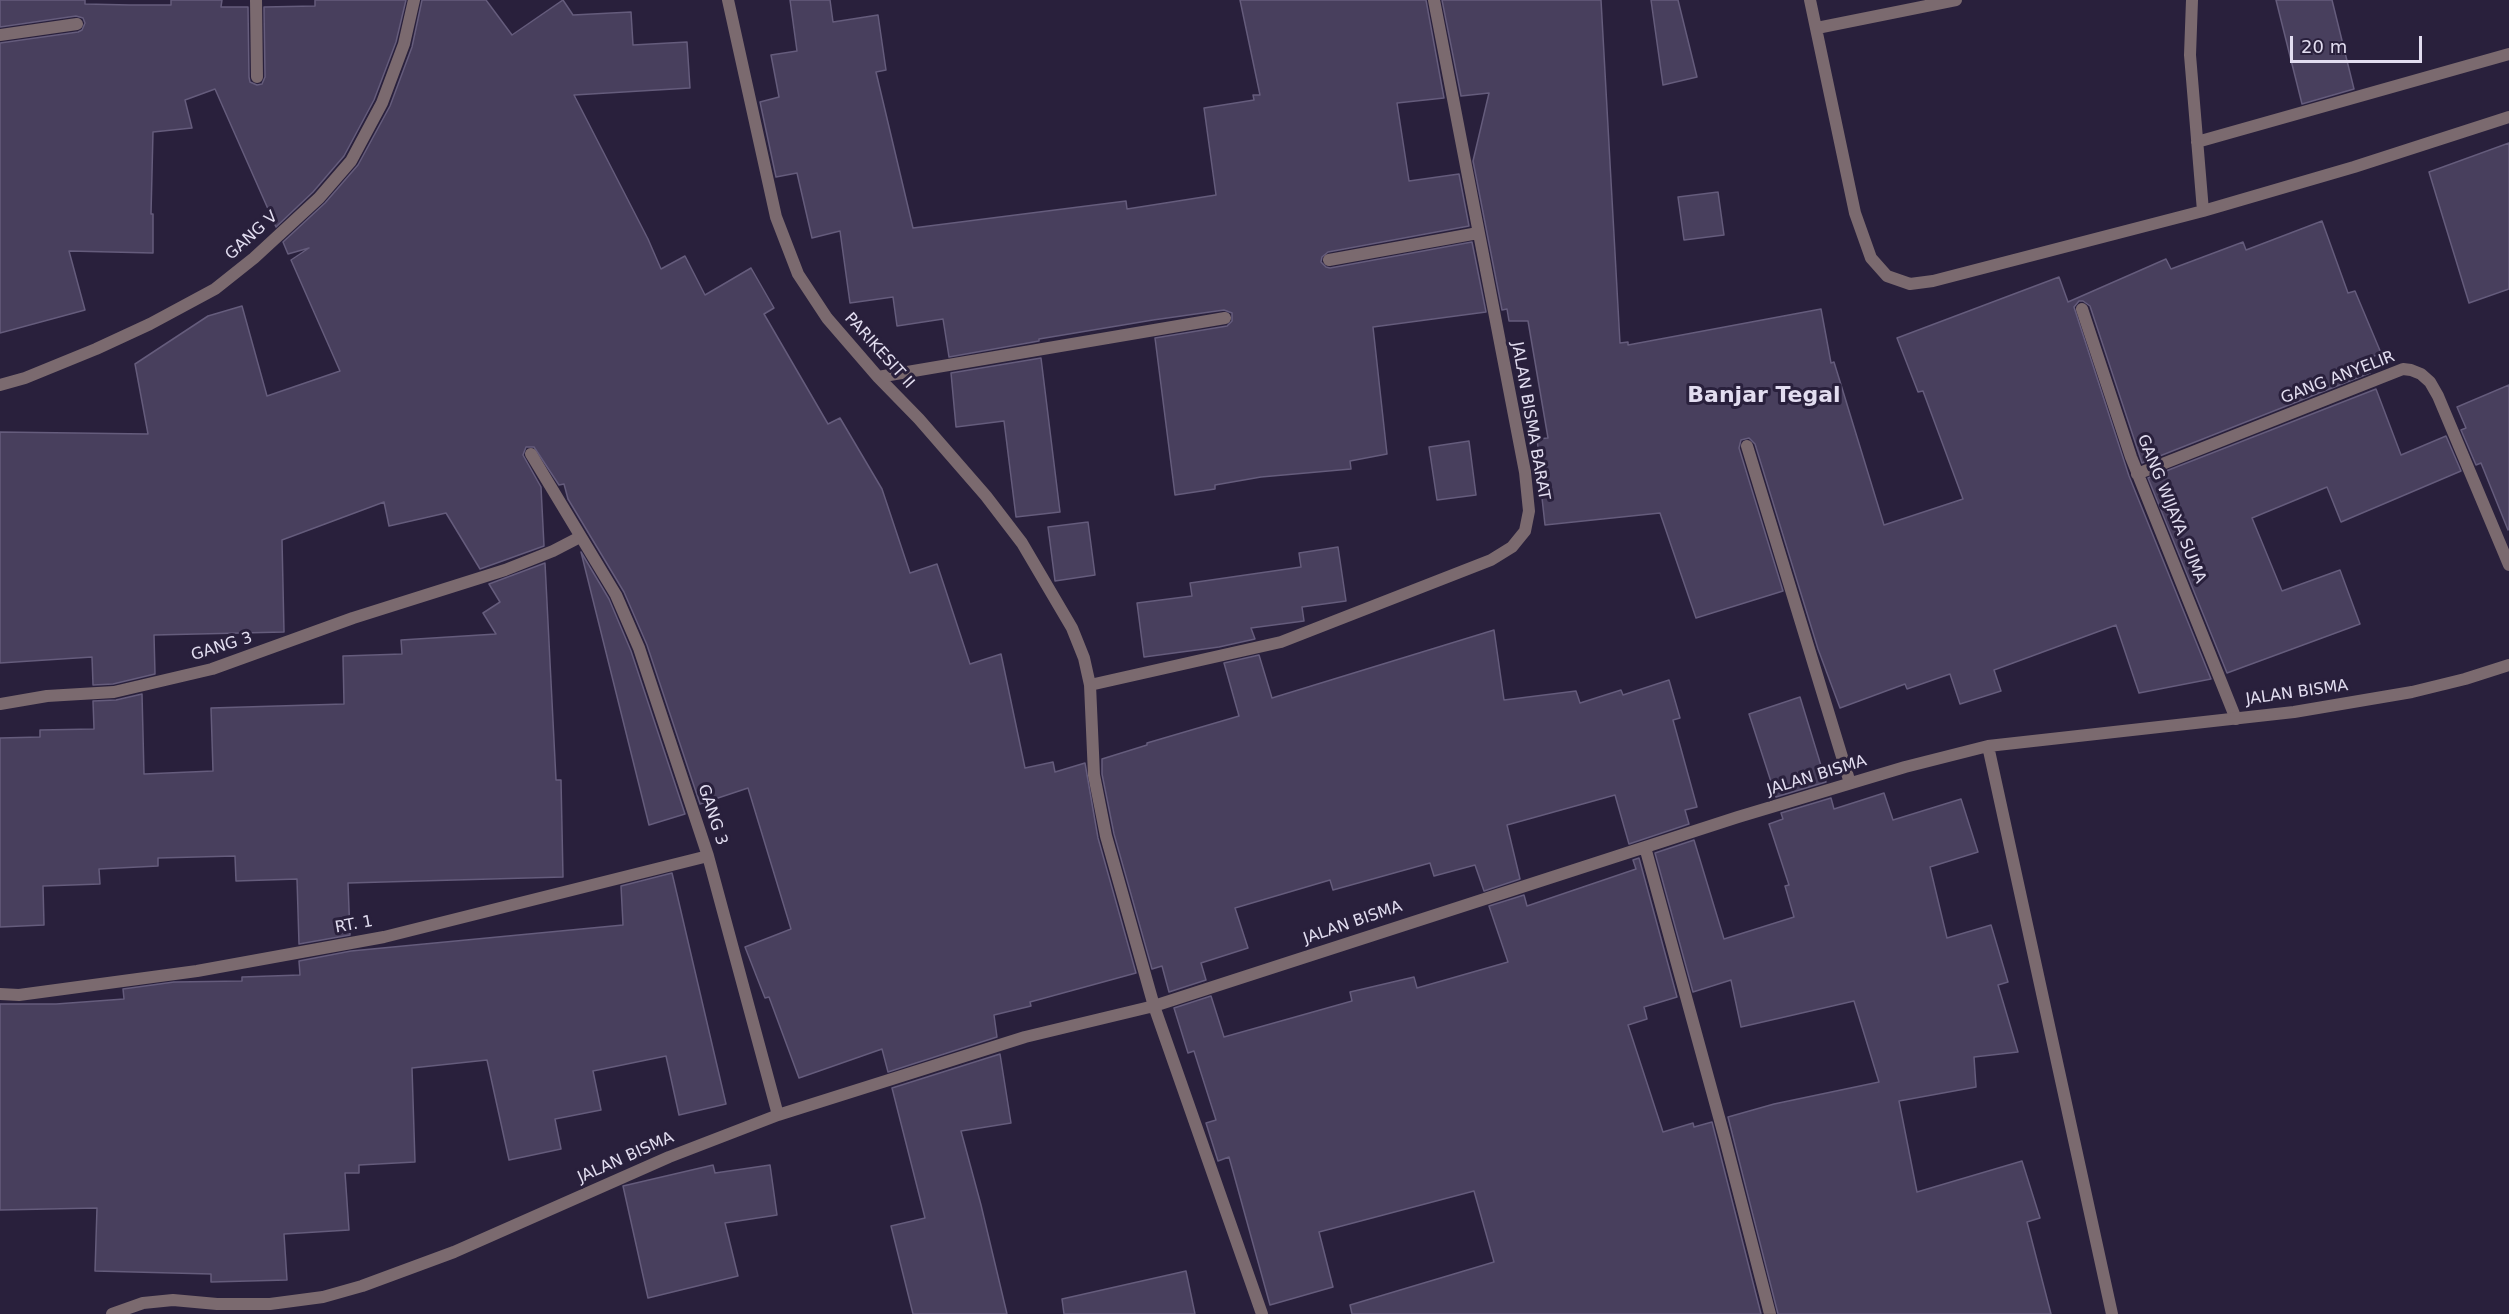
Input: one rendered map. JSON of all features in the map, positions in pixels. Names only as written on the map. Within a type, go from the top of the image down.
[{"type":"street","points":[[256,0],[256,76]]},
{"type":"street","name":"GANG V","points":[[0,385],[25,378],[96,349],[150,324],[215,289],[254,258],[319,198],[351,161],[382,103],[404,44],[414,0]]},
{"type":"street","name":"PARIKESIT II","points":[[728,0],[776,218],[798,274],[827,318],[986,496],[1022,543],[1071,628],[1084,658],[1090,684]]},
{"type":"street","name":"JALAN BISMA BARAT","points":[[1090,684],[1281,642],[1491,560],[1512,547],[1525,531],[1529,511],[1527,491],[1434,0]]},
{"type":"street","points":[[1810,0],[1855,213],[1871,258],[1887,276],[1910,284],[1933,281],[2203,211],[2355,167],[2509,117]]},
{"type":"street","points":[[1817,28],[1956,0]]},
{"type":"street","points":[[2192,0],[2190,55],[2203,211]]},
{"type":"street","points":[[0,35],[77,24]]},
{"type":"street","points":[[2197,142],[2509,54]]},
{"type":"street","points":[[1329,260],[1478,233]]},
{"type":"street","name":"GANG WIJAYA SUMA","points":[[2082,309],[2137,474],[2236,719]]},
{"type":"street","points":[[878,376],[1225,318]]},
{"type":"street","name":"GANG ANYELIR","points":[[2137,474],[2403,369],[2411,370],[2421,374],[2430,382],[2438,396],[2509,565]]},
{"type":"street","points":[[1747,446],[1850,783]]},
{"type":"street","name":"GANG 3","points":[[531,454],[616,595],[639,648],[708,856],[778,1115]]},
{"type":"street","name":"GANG 3","points":[[0,704],[47,696],[114,692],[212,669],[353,618],[505,570],[553,551],[580,537]]},
{"type":"street","name":"JALAN BISMA","points":[[112,1314],[143,1303],[173,1300],[217,1304],[270,1304],[323,1297],[362,1286],[454,1252],[669,1157],[778,1115],[1025,1037],[1154,1006],[1850,783],[1988,746],[2294,712],[2412,693],[2509,665]]},
{"type":"street","points":[[1090,684],[1094,775],[1106,836],[1154,1006],[1262,1314]]},
{"type":"street","points":[[1988,746],[2112,1314]]},
{"type":"street","points":[[1645,847],[1719,1116],[1770,1314]]},
{"type":"street","name":"RT. 1","points":[[0,994],[19,995],[197,971],[384,937],[708,856]]},
{"type":"building","points":[[0,0],[85,0],[85,4],[171,5],[171,0],[222,0],[221,7],[248,7],[249,77],[250,82],[257,85],[262,84],[265,77],[264,7],[315,6],[315,0],[406,0],[396,42],[374,100],[344,156],[313,192],[276,227],[215,89],[185,100],[192,128],[153,132],[151,214],[153,214],[153,253],[69,251],[85,310],[0,333],[0,43],[78,32],[82,30],[85,23],[83,18],[76,16],[0,27]]},
{"type":"building","points":[[422,0],[486,0],[512,35],[563,0],[573,15],[631,12],[633,45],[687,42],[690,88],[574,95],[661,269],[685,256],[705,295],[751,268],[774,308],[764,314],[828,424],[840,418],[882,489],[910,573],[937,564],[970,664],[1001,654],[1025,768],[1053,762],[1055,772],[1085,763],[1098,838],[1136,973],[1030,1002],[1031,1006],[994,1015],[997,1037],[888,1072],[882,1049],[799,1078],[769,997],[765,998],[745,947],[791,929],[748,788],[700,804],[647,645],[624,592],[568,499],[564,484],[559,485],[534,447],[526,447],[523,455],[541,487],[544,546],[480,569],[446,513],[389,526],[384,502],[282,540],[284,632],[154,635],[155,674],[113,684],[93,685],[92,657],[0,663],[0,432],[148,434],[135,364],[208,316],[242,306],[267,396],[340,371],[291,260],[309,248],[288,254],[283,242],[325,203],[358,165],[390,106],[412,47]]},
{"type":"building","points":[[790,0],[830,0],[833,22],[878,15],[886,70],[876,72],[913,228],[1126,201],[1127,209],[1216,195],[1204,108],[1254,100],[1253,95],[1260,95],[1240,0],[1426,0],[1444,98],[1397,103],[1409,181],[1459,174],[1469,226],[1328,252],[1322,257],[1321,262],[1330,268],[1472,242],[1486,312],[1373,327],[1387,454],[1350,461],[1351,469],[1261,477],[1215,485],[1215,489],[1175,495],[1155,338],[1227,326],[1232,321],[1232,313],[1224,310],[1153,320],[949,357],[943,319],[897,326],[893,297],[850,303],[840,231],[812,238],[797,173],[776,177],[760,102],[779,97],[771,55],[797,51]]},
{"type":"building","points":[[1442,0],[1601,0],[1620,343],[1628,342],[1628,345],[1821,309],[1831,363],[1834,362],[1884,525],[1963,499],[1923,391],[1918,392],[1897,338],[2059,277],[2068,302],[2166,259],[2171,269],[2243,242],[2246,250],[2322,221],[2348,293],[2355,291],[2381,353],[2365,360],[2370,373],[2142,463],[2090,306],[2079,301],[2074,307],[2129,476],[2211,679],[2139,693],[2116,625],[1994,670],[2001,691],[1960,704],[1950,674],[1907,689],[1905,684],[1840,708],[1818,649],[1755,444],[1749,438],[1741,440],[1739,448],[1783,591],[1696,618],[1660,513],[1545,525],[1537,439],[1548,438],[1528,321],[1509,321],[1507,309],[1502,310],[1473,161],[1489,93],[1461,96]]},
{"type":"building","points":[[1651,0],[1678,0],[1697,77],[1663,85]]},
{"type":"building","points":[[2276,0],[2332,0],[2354,89],[2302,104]]},
{"type":"building","points":[[2509,143],[2509,289],[2469,303],[2429,172]]},
{"type":"building","points":[[1718,192],[1724,235],[1684,240],[1678,197]]},
{"type":"building","points":[[1041,358],[1060,512],[1016,517],[1004,421],[956,427],[951,373]]},
{"type":"building","points":[[2509,385],[2508,530],[2481,463],[2476,465],[2461,430],[2466,428],[2457,407]]},
{"type":"building","points":[[2376,389],[2401,455],[2446,436],[2461,471],[2341,522],[2327,487],[2252,518],[2282,591],[2340,570],[2360,624],[2227,673],[2148,478]]},
{"type":"building","points":[[1469,441],[1476,495],[1437,500],[1429,447]]},
{"type":"building","points":[[1088,522],[1095,575],[1055,581],[1048,527]]},
{"type":"building","points":[[1338,547],[1346,601],[1302,607],[1304,621],[1251,628],[1255,639],[1219,647],[1144,657],[1137,603],[1192,596],[1190,583],[1301,567],[1299,553]]},
{"type":"building","points":[[581,552],[609,599],[631,651],[685,814],[649,825]]},
{"type":"building","points":[[545,563],[556,780],[561,780],[563,877],[348,883],[350,935],[299,944],[297,879],[236,881],[235,856],[158,858],[158,866],[99,869],[100,884],[43,886],[44,925],[0,927],[0,738],[40,737],[40,730],[94,729],[93,701],[116,700],[142,694],[144,774],[213,771],[211,708],[344,704],[343,656],[402,654],[401,640],[496,634],[483,613],[500,602],[489,584]]},
{"type":"building","points":[[1494,630],[1504,700],[1576,691],[1580,703],[1621,690],[1623,695],[1669,680],[1680,718],[1673,720],[1697,807],[1685,810],[1689,824],[1629,844],[1615,795],[1507,825],[1520,879],[1484,891],[1475,865],[1434,876],[1430,863],[1333,890],[1330,880],[1235,908],[1248,948],[1201,963],[1206,980],[1169,992],[1162,966],[1152,969],[1114,834],[1102,774],[1102,759],[1239,716],[1224,663],[1259,655],[1272,698]]},
{"type":"building","points":[[1800,697],[1826,782],[1776,797],[1749,714]]},
{"type":"building","points":[[1884,793],[1893,820],[1961,799],[1978,852],[1930,867],[1947,938],[1991,925],[2008,982],[1998,985],[2018,1052],[1974,1057],[1976,1087],[1899,1101],[1917,1192],[2022,1161],[2040,1218],[2027,1222],[2051,1314],[1778,1314],[1728,1117],[1774,1104],[1879,1082],[1854,1001],[1741,1027],[1731,980],[1693,992],[1655,853],[1694,840],[1724,939],[1794,917],[1785,886],[1789,885],[1769,824],[1783,819],[1781,813],[1831,798],[1834,809]]},
{"type":"building","points":[[1639,858],[1677,997],[1644,1007],[1647,1019],[1628,1025],[1663,1132],[1693,1123],[1694,1127],[1712,1122],[1761,1314],[1352,1314],[1350,1305],[1494,1262],[1474,1191],[1319,1232],[1333,1287],[1270,1305],[1229,1157],[1218,1161],[1206,1123],[1216,1120],[1194,1051],[1188,1053],[1174,1008],[1211,996],[1224,1037],[1352,1001],[1350,992],[1414,977],[1417,988],[1508,962],[1489,906],[1524,895],[1527,906],[1636,869],[1633,860]]},
{"type":"building","points":[[672,873],[726,1104],[679,1115],[666,1056],[593,1071],[601,1110],[555,1119],[561,1149],[509,1160],[487,1060],[412,1068],[415,1162],[359,1165],[359,1173],[345,1173],[349,1230],[284,1234],[287,1280],[211,1282],[211,1274],[95,1271],[97,1208],[0,1210],[0,1004],[56,1004],[124,999],[123,989],[174,982],[242,981],[242,977],[300,975],[299,961],[351,951],[623,925],[621,886]]},
{"type":"building","points":[[1000,1054],[1011,1123],[961,1131],[1007,1314],[913,1314],[891,1226],[925,1218],[892,1088]]},
{"type":"building","points":[[713,1165],[715,1173],[770,1165],[777,1215],[725,1223],[738,1276],[648,1298],[623,1186]]},
{"type":"building","points":[[1186,1271],[1195,1314],[1064,1314],[1062,1299]]},
{"type":"district","name":"Banjar Tegal","points":[[1764,396]]}]
